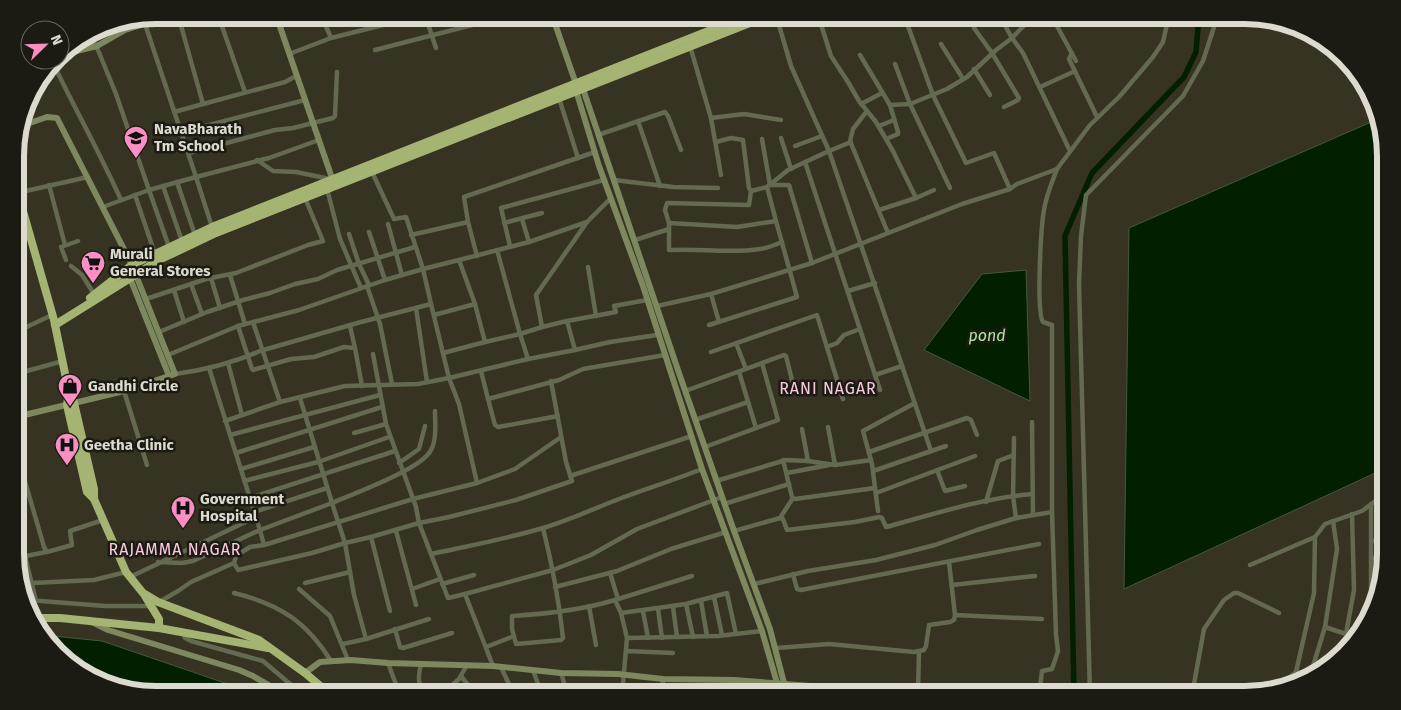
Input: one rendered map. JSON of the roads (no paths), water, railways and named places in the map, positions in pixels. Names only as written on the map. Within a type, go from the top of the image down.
[{"type":"highway","points":[[54,320],[171,254],[332,185],[728,24]]},
{"type":"highway","points":[[54,320],[94,294],[129,266],[195,235],[372,172],[414,152],[560,98],[578,86],[747,24]]},
{"type":"highway","points":[[24,215],[54,320],[71,404],[94,489],[94,499],[128,574],[154,604],[159,619],[159,628]]},
{"type":"highway","points":[[154,604],[241,632],[273,649],[321,686]]},
{"type":"highway","points":[[41,618],[60,618],[159,628],[273,649]]},
{"type":"street","points":[[145,24],[189,153],[212,228]]},
{"type":"street","points":[[181,24],[203,104]]},
{"type":"street","points":[[221,24],[245,92]]},
{"type":"street","points":[[279,24],[319,140],[332,185],[338,232],[350,266],[361,288]]},
{"type":"street","points":[[324,24],[331,38]]},
{"type":"street","points":[[289,54],[331,38],[386,24]]},
{"type":"street","points":[[428,24],[436,48]]},
{"type":"street","points":[[375,50],[476,24]]},
{"type":"street","points":[[555,24],[614,180],[716,481],[776,648],[782,686]]},
{"type":"street","points":[[716,24],[718,28]]},
{"type":"street","points":[[779,24],[791,66],[829,151],[932,451]]},
{"type":"street","points":[[821,24],[831,56],[861,104],[879,126],[916,198]]},
{"type":"street","points":[[907,24],[933,95],[967,164],[994,154],[1010,189]]},
{"type":"street","points":[[1004,24],[1024,54],[1070,151]]},
{"type":"street","points":[[890,105],[910,104],[947,90],[974,70],[1012,38],[1025,24]]},
{"type":"street","points":[[1055,24],[1076,61]]},
{"type":"street","points":[[1040,686],[1042,670],[1052,669],[1058,651],[1052,512],[1052,325],[1043,322],[1040,316],[1044,208],[1057,169],[1090,125],[1119,97],[1160,49],[1167,24]]},
{"type":"street","points":[[1090,686],[1079,284],[1081,236],[1086,196],[1182,96],[1203,61],[1215,24]]},
{"type":"street","points":[[77,51],[96,46],[134,26]]},
{"type":"street","points":[[974,28],[992,53],[1019,98],[1004,107]]},
{"type":"street","points":[[94,40],[116,94],[169,247]]},
{"type":"street","points":[[941,44],[963,79]]},
{"type":"street","points":[[690,46],[711,118],[721,175]]},
{"type":"street","points":[[1072,53],[1069,59],[1098,118]]},
{"type":"street","points":[[860,55],[890,105],[898,134],[886,139]]},
{"type":"street","points":[[895,64],[910,104],[950,188]]},
{"type":"street","points":[[56,70],[121,200]]},
{"type":"street","points":[[974,70],[990,95]]},
{"type":"street","points":[[189,153],[275,130],[313,124],[335,116],[337,72]]},
{"type":"street","points":[[1040,87],[1075,72]]},
{"type":"street","points":[[174,112],[286,82],[296,76]]},
{"type":"street","points":[[578,86],[604,180],[647,300],[702,468],[781,683],[780,686]]},
{"type":"street","points":[[861,104],[882,92]]},
{"type":"street","points":[[560,98],[578,158]]},
{"type":"street","points":[[182,132],[305,100]]},
{"type":"street","points":[[598,135],[666,112],[681,150]]},
{"type":"street","points":[[867,112],[853,129],[851,142],[888,233]]},
{"type":"street","points":[[711,118],[744,114],[781,120]]},
{"type":"street","points":[[28,124],[48,118],[57,118],[103,207],[129,266],[172,375]]},
{"type":"street","points":[[879,126],[894,120]]},
{"type":"street","points":[[638,121],[660,186]]},
{"type":"street","points":[[795,146],[822,136]]},
{"type":"street","points":[[716,142],[731,138],[743,141],[748,184],[751,191],[749,205],[667,203],[665,210],[669,226],[669,250],[744,251],[762,249],[782,242]]},
{"type":"street","points":[[781,138],[791,169]]},
{"type":"street","points":[[709,325],[796,298],[797,294],[768,186],[762,139]]},
{"type":"street","points":[[103,207],[149,190],[257,160],[319,140]]},
{"type":"street","points":[[768,186],[791,169],[851,142]]},
{"type":"street","points":[[477,256],[463,198],[465,196],[595,152]]},
{"type":"street","points":[[257,160],[273,171],[296,172],[332,185]]},
{"type":"street","points":[[806,162],[880,390]]},
{"type":"street","points":[[656,306],[711,294],[812,263],[962,204],[1010,189],[1017,184],[1057,169]]},
{"type":"street","points":[[372,172],[394,218],[406,217],[423,269],[477,483]]},
{"type":"street","points":[[24,191],[88,176]]},
{"type":"street","points":[[510,246],[502,208],[604,180]]},
{"type":"street","points":[[614,180],[660,186],[718,188]]},
{"type":"street","points":[[178,182],[195,235]]},
{"type":"street","points":[[49,185],[65,245]]},
{"type":"street","points":[[751,191],[768,186],[789,185],[812,263]]},
{"type":"street","points":[[163,186],[182,241]]},
{"type":"street","points":[[879,210],[934,190]]},
{"type":"street","points":[[135,195],[155,254]]},
{"type":"street","points":[[146,299],[211,278],[230,275],[323,241],[305,198]]},
{"type":"street","points":[[542,327],[536,295],[588,222],[611,198]]},
{"type":"street","points":[[504,223],[542,213]]},
{"type":"street","points":[[522,218],[529,242]]},
{"type":"street","points":[[634,240],[669,226],[737,227],[776,221]]},
{"type":"street","points":[[412,235],[468,222]]},
{"type":"street","points":[[168,355],[238,326],[299,310],[402,275],[529,242],[588,222]]},
{"type":"street","points":[[388,224],[402,275]]},
{"type":"street","points":[[369,232],[385,280]]},
{"type":"street","points":[[349,234],[379,318],[392,384]]},
{"type":"street","points":[[66,260],[61,247],[78,241]]},
{"type":"street","points":[[159,332],[202,314],[238,302],[270,294],[295,284],[318,279],[350,266],[415,247]]},
{"type":"street","points":[[497,250],[528,359]]},
{"type":"street","points":[[459,260],[475,304],[485,342]]},
{"type":"street","points":[[71,266],[82,275],[94,294]]},
{"type":"street","points":[[588,267],[596,316]]},
{"type":"street","points":[[230,275],[245,324]]},
{"type":"street","points":[[133,276],[146,299],[168,355],[172,375]]},
{"type":"street","points":[[211,278],[220,308]]},
{"type":"street","points":[[848,291],[875,283]]},
{"type":"street","points":[[192,284],[202,314]]},
{"type":"street","points":[[174,290],[184,322]]},
{"type":"street","points":[[711,294],[719,322]]},
{"type":"street","points":[[443,353],[542,327],[616,312],[614,306],[647,300]]},
{"type":"street","points":[[24,414],[124,391],[172,375],[228,363],[262,351],[431,304]]},
{"type":"street","points":[[434,315],[475,304]]},
{"type":"street","points":[[416,308],[427,382]]},
{"type":"street","points":[[711,352],[817,315],[843,399]]},
{"type":"street","points":[[24,329],[54,320]]},
{"type":"street","points":[[568,321],[575,350]]},
{"type":"street","points":[[253,322],[280,402]]},
{"type":"street","points":[[238,326],[253,370],[291,359],[314,357],[344,347],[355,348]]},
{"type":"street","points":[[350,326],[362,386]]},
{"type":"street","points":[[827,347],[837,343],[844,335],[860,329]]},
{"type":"street","points":[[225,421],[280,402],[345,386],[427,382],[610,342],[657,335]]},
{"type":"street","points":[[736,343],[746,369]]},
{"type":"street","points":[[373,354],[386,424],[402,473],[413,499],[419,523],[448,598],[553,570],[591,554],[637,529],[722,497]]},
{"type":"street","points":[[488,399],[559,380],[584,369],[665,355]]},
{"type":"street","points":[[685,391],[785,355],[793,384]]},
{"type":"street","points":[[24,372],[63,361]]},
{"type":"street","points":[[228,363],[242,415]]},
{"type":"street","points":[[705,447],[778,420],[762,363]]},
{"type":"street","points":[[875,375],[902,366]]},
{"type":"street","points":[[209,368],[264,545]]},
{"type":"street","points":[[481,371],[495,425],[498,427],[558,416]]},
{"type":"street","points":[[739,372],[756,428]]},
{"type":"street","points":[[551,381],[561,437],[572,481],[516,500],[419,523],[312,553],[238,570],[234,563],[236,556],[250,547],[264,545],[413,499],[477,483],[515,469],[561,437]]},
{"type":"street","points":[[124,391],[147,465]]},
{"type":"street","points":[[230,435],[380,395]]},
{"type":"street","points":[[300,398],[318,462],[345,543],[354,595],[366,639]]},
{"type":"street","points":[[695,420],[748,402]]},
{"type":"street","points":[[878,511],[873,471],[864,431],[915,403]]},
{"type":"street","points":[[236,453],[309,428],[382,407]]},
{"type":"street","points":[[158,562],[182,563],[193,561],[260,530],[332,503],[402,473],[425,457],[432,449],[435,411]]},
{"type":"street","points":[[869,452],[969,418],[977,435]]},
{"type":"street","points":[[1032,422],[1033,515]]},
{"type":"street","points":[[354,433],[386,424]]},
{"type":"street","points":[[399,463],[419,449],[424,426]]},
{"type":"street","points":[[828,427],[833,465]]},
{"type":"street","points":[[802,429],[808,461]]},
{"type":"street","points":[[570,476],[692,436]]},
{"type":"street","points":[[244,481],[318,462],[390,437]]},
{"type":"street","points":[[1014,438],[1013,496],[1016,518]]},
{"type":"street","points":[[873,471],[946,446]]},
{"type":"street","points":[[241,469],[314,447]]},
{"type":"street","points":[[250,498],[395,452]]},
{"type":"street","points":[[986,502],[998,462],[1014,455]]},
{"type":"street","points":[[793,498],[875,490],[975,456]]},
{"type":"street","points":[[716,481],[783,460],[793,459],[833,465]]},
{"type":"street","points":[[734,531],[780,518],[793,498],[783,460]]},
{"type":"street","points":[[787,473],[871,460]]},
{"type":"street","points":[[431,554],[543,528],[587,513],[618,499],[661,485],[702,468]]},
{"type":"street","points":[[937,470],[946,490],[965,486]]},
{"type":"street","points":[[24,478],[46,552]]},
{"type":"street","points":[[724,504],[789,484]]},
{"type":"street","points":[[254,512],[327,488]]},
{"type":"street","points":[[780,518],[787,530],[855,522],[879,517],[882,518],[886,527],[986,502],[1033,494]]},
{"type":"street","points":[[1250,565],[1315,537],[1325,524],[1362,511],[1377,502]]},
{"type":"street","points":[[1371,504],[1371,594]]},
{"type":"street","points":[[754,584],[793,574],[876,560],[910,552],[1016,518],[1052,512]]},
{"type":"street","points":[[1325,627],[1346,634],[1354,590],[1352,514]]},
{"type":"street","points":[[32,584],[94,580],[128,574],[198,545],[256,517]]},
{"type":"street","points":[[36,601],[26,556],[72,545],[70,531],[103,520]]},
{"type":"street","points":[[1313,667],[1325,627],[1336,549],[1333,521]]},
{"type":"street","points":[[543,528],[556,587],[560,611],[562,640],[517,644],[511,616],[560,611],[589,606],[692,576]]},
{"type":"street","points":[[396,531],[416,605]]},
{"type":"street","points":[[556,587],[610,573],[671,549],[726,532]]},
{"type":"street","points":[[371,537],[390,611]]},
{"type":"street","points":[[1288,679],[1296,672],[1314,593],[1315,537]]},
{"type":"street","points":[[1372,542],[1377,541]]},
{"type":"street","points":[[793,574],[797,589],[801,590],[1039,544]]},
{"type":"street","points":[[1372,558],[1377,558]]},
{"type":"street","points":[[776,648],[829,644],[919,652],[924,650],[929,625],[952,622],[955,615],[949,562]]},
{"type":"street","points":[[33,601],[105,606],[154,604],[191,582],[234,563]]},
{"type":"street","points":[[305,583],[350,572]]},
{"type":"street","points":[[610,573],[627,638],[623,686]]},
{"type":"street","points":[[412,588],[474,575]]},
{"type":"street","points":[[952,585],[1035,576]]},
{"type":"street","points":[[1371,576],[1375,576]]},
{"type":"street","points":[[299,589],[330,616],[348,660]]},
{"type":"street","points":[[234,593],[258,599],[285,613],[314,636],[331,662]]},
{"type":"street","points":[[620,613],[673,607],[728,593],[736,634]]},
{"type":"street","points":[[1194,686],[1204,629],[1224,600],[1234,593],[1238,593],[1279,613]]},
{"type":"street","points":[[465,594],[493,666]]},
{"type":"street","points":[[714,597],[722,635]]},
{"type":"street","points":[[701,601],[707,636]]},
{"type":"street","points":[[686,604],[693,637]]},
{"type":"street","points":[[589,606],[596,645]]},
{"type":"street","points":[[673,607],[677,638]]},
{"type":"street","points":[[658,609],[662,638]]},
{"type":"street","points":[[643,610],[648,638]]},
{"type":"street","points":[[955,615],[1042,619]]},
{"type":"street","points":[[343,644],[366,639],[428,619]]},
{"type":"street","points":[[91,622],[108,630],[240,670],[271,686]]},
{"type":"street","points":[[395,629],[400,647],[403,648],[452,634]]},
{"type":"street","points":[[627,638],[677,638],[762,631]]},
{"type":"street","points":[[182,632],[185,638],[191,641],[263,660],[293,686]]},
{"type":"street","points":[[486,647],[514,636]]},
{"type":"street","points":[[626,651],[673,653]]},
{"type":"street","points":[[918,686],[919,652]]},
{"type":"street","points":[[305,672],[320,662],[348,660],[493,666],[560,673],[624,675],[663,679],[827,686]]},
{"type":"street","points":[[388,663],[397,686]]},
{"type":"street","points":[[421,664],[418,678],[421,686]]},
{"type":"street","points":[[450,686],[461,676],[467,665]]},
{"type":"street","points":[[501,667],[510,686]]},
{"type":"street","points":[[533,670],[539,686]]},
{"type":"street","points":[[1296,672],[1301,674]]},
{"type":"street","points":[[560,673],[565,686]]},
{"type":"street","points":[[461,676],[469,686]]},
{"type":"street","points":[[663,679],[663,686]]},
{"type":"water","points":[[1373,121],[1377,156],[1377,472],[1124,589],[1129,228]]},
{"type":"water","name":"pond","points":[[1026,270],[1030,401],[924,350],[982,274]]},
{"type":"water","points":[[53,636],[102,641],[234,686],[156,686],[122,682],[98,673],[76,659]]},
{"type":"waterway","points":[[1074,686],[1065,236],[1092,173],[1184,77],[1196,52],[1198,24]]},
{"type":"place","name":"NavaBharath Tm School","points":[[136,159]]},
{"type":"place","name":"Murali General Stores","points":[[93,284]]},
{"type":"place","name":"Gandhi Circle","points":[[70,407]]},
{"type":"place","name":"Geetha Clinic","points":[[67,466]]},
{"type":"place","name":"Government Hospital","points":[[183,529]]},
{"type":"district","name":"RANI NAGAR","points":[[828,388]]},
{"type":"district","name":"RAJAMMA NAGAR","points":[[175,549]]}]
